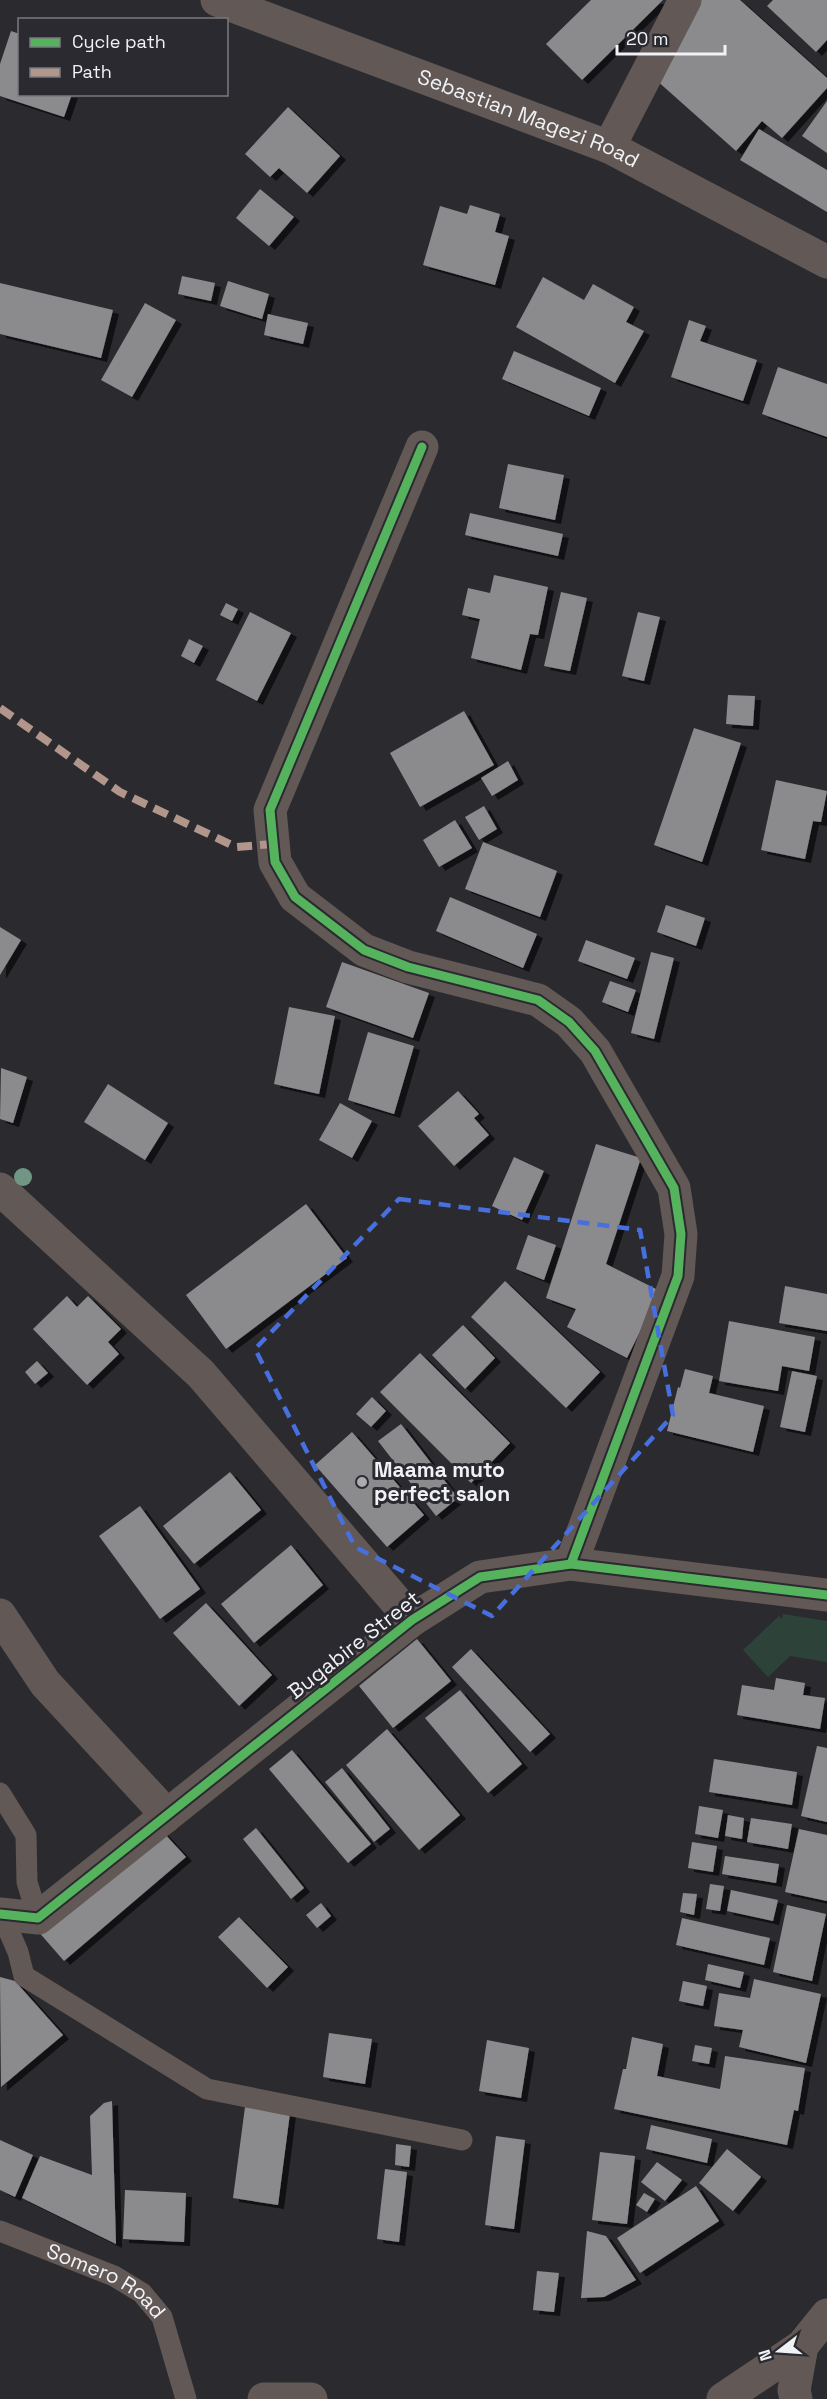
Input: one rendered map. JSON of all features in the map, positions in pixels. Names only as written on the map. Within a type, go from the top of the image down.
[{"type":"street","name":"Sebastian Magezi Road","points":[[217,0],[609,147],[827,262]]},
{"type":"street","points":[[609,147],[686,0]]},
{"type":"street","points":[[422,447],[270,810],[275,862],[295,897],[364,950],[408,967],[538,999],[569,1022],[595,1051],[674,1188],[681,1234],[678,1276],[571,1564]]},
{"type":"street","name":"Bugabire Street","points":[[0,1189],[201,1374],[412,1620]]},
{"type":"street","name":"Bugabire Street","points":[[38,1918],[412,1620],[480,1577],[571,1564],[827,1594]]},
{"type":"street","points":[[0,1615],[45,1683],[155,1802],[165,1817]]},
{"type":"street","points":[[1,1913],[38,1918]]},
{"type":"street","points":[[723,2399],[802,2346],[827,2315]]},
{"type":"street","points":[[796,2399],[794,2390],[802,2346]]},
{"type":"street","points":[[264,2399],[311,2399]]},
{"type":"lane","points":[[0,1793],[26,1835],[27,1882],[38,1918]]},
{"type":"lane","points":[[1,1913],[18,1952],[24,1976],[207,2089],[462,2140]]},
{"type":"lane","name":"Somero Road","points":[[0,2231],[114,2276],[142,2293],[162,2318],[186,2399]]},
{"type":"highlighted area","points":[[399,1199],[640,1230],[673,1415],[492,1616],[355,1547],[255,1349]]},
{"type":"green space","points":[[783,1614],[827,1621],[827,1662],[790,1656],[768,1677],[743,1650],[779,1616],[782,1619]]},
{"type":"building","points":[[591,0],[663,0],[582,80],[546,44]]},
{"type":"building","points":[[693,0],[740,0],[827,78],[827,88],[782,138],[762,121],[736,151],[637,63]]},
{"type":"building","points":[[773,0],[827,0],[827,40],[816,52],[767,6]]},
{"type":"building","points":[[11,31],[18,33],[18,96],[71,96],[64,117],[0,96],[0,64]]},
{"type":"building","points":[[827,101],[827,153],[802,136]]},
{"type":"building","points":[[288,107],[340,156],[307,193],[279,168],[270,177],[245,154]]},
{"type":"building","points":[[759,129],[827,170],[827,212],[740,160]]},
{"type":"building","points":[[260,189],[294,217],[269,246],[236,218]]},
{"type":"building","points":[[470,205],[500,214],[495,232],[509,236],[495,285],[423,265],[440,206],[467,214]]},
{"type":"building","points":[[182,276],[215,283],[211,301],[178,294]]},
{"type":"building","points":[[543,277],[584,300],[593,284],[634,307],[626,322],[644,331],[615,383],[516,327]]},
{"type":"building","points":[[228,281],[269,294],[262,319],[220,306]]},
{"type":"building","points":[[0,283],[113,310],[101,358],[0,334]]},
{"type":"building","points":[[145,303],[176,320],[132,397],[101,380]]},
{"type":"building","points":[[268,314],[308,323],[303,344],[264,335]]},
{"type":"building","points":[[689,320],[706,326],[700,341],[757,360],[743,401],[671,377]]},
{"type":"building","points":[[514,351],[601,388],[589,416],[502,379]]},
{"type":"building","points":[[778,367],[827,384],[827,437],[762,414]]},
{"type":"building","points":[[508,464],[564,475],[555,520],[499,508]]},
{"type":"building","points":[[470,513],[563,534],[558,556],[465,535]]},
{"type":"building","points":[[494,575],[548,587],[538,635],[530,634],[521,670],[471,658],[480,619],[462,615],[468,588],[490,593]]},
{"type":"building","points":[[561,592],[587,598],[570,671],[544,666]]},
{"type":"building","points":[[226,603],[238,609],[232,621],[220,615]]},
{"type":"building","points":[[250,612],[291,633],[257,701],[216,680]]},
{"type":"building","points":[[638,612],[660,617],[644,681],[622,676]]},
{"type":"building","points":[[189,639],[203,646],[194,663],[181,656]]},
{"type":"building","points":[[728,695],[755,696],[753,726],[726,724]]},
{"type":"building","points":[[464,711],[494,765],[420,807],[390,753]]},
{"type":"building","points":[[694,728],[741,743],[702,862],[654,845]]},
{"type":"building","points":[[508,761],[518,780],[492,796],[481,778]]},
{"type":"building","points":[[776,780],[827,791],[821,822],[813,821],[805,859],[761,850]]},
{"type":"building","points":[[484,806],[497,829],[479,840],[465,817]]},
{"type":"building","points":[[455,820],[472,848],[439,867],[423,840]]},
{"type":"building","points":[[483,842],[557,871],[540,917],[465,889]]},
{"type":"building","points":[[450,897],[537,934],[523,968],[436,931]]},
{"type":"building","points":[[666,905],[705,918],[696,946],[657,932]]},
{"type":"building","points":[[0,927],[21,940],[0,975]]},
{"type":"building","points":[[586,940],[635,958],[627,979],[578,961]]},
{"type":"building","points":[[651,952],[674,958],[654,1039],[631,1033]]},
{"type":"building","points":[[342,962],[429,993],[413,1038],[326,1007]]},
{"type":"building","points":[[610,981],[636,990],[628,1012],[602,1002]]},
{"type":"building","points":[[289,1007],[335,1016],[319,1094],[274,1084]]},
{"type":"building","points":[[368,1032],[414,1046],[394,1114],[348,1100]]},
{"type":"building","points":[[1,1068],[27,1077],[13,1123],[0,1119]]},
{"type":"building","points":[[108,1084],[168,1123],[145,1160],[84,1122]]},
{"type":"building","points":[[458,1091],[479,1114],[474,1118],[489,1135],[454,1166],[418,1126]]},
{"type":"building","points":[[340,1103],[372,1121],[352,1158],[319,1140]]},
{"type":"building","points":[[596,1144],[641,1158],[606,1264],[660,1291],[627,1358],[567,1327],[576,1309],[546,1298]]},
{"type":"building","points":[[514,1157],[544,1171],[522,1220],[492,1206]]},
{"type":"building","points":[[306,1204],[347,1258],[226,1349],[186,1295]]},
{"type":"building","points":[[528,1235],[556,1245],[544,1280],[516,1269]]},
{"type":"building","points":[[505,1281],[600,1372],[566,1408],[471,1317]]},
{"type":"building","points":[[785,1286],[827,1294],[827,1331],[779,1323]]},
{"type":"building","points":[[67,1296],[77,1307],[88,1296],[121,1329],[108,1342],[119,1354],[87,1385],[33,1329]]},
{"type":"building","points":[[729,1321],[815,1337],[809,1371],[782,1366],[778,1391],[719,1381]]},
{"type":"building","points":[[463,1325],[495,1358],[465,1389],[432,1355]]},
{"type":"building","points":[[420,1353],[510,1443],[471,1483],[380,1392]]},
{"type":"building","points":[[37,1361],[48,1373],[35,1384],[25,1372]]},
{"type":"building","points":[[685,1369],[713,1376],[709,1393],[764,1406],[753,1452],[667,1431]]},
{"type":"building","points":[[792,1371],[817,1376],[805,1432],[780,1427]]},
{"type":"building","points":[[372,1397],[386,1411],[371,1427],[356,1414]]},
{"type":"building","points":[[401,1424],[458,1498],[436,1516],[378,1441]]},
{"type":"building","points":[[352,1432],[424,1515],[387,1547],[315,1465]]},
{"type":"building","points":[[230,1472],[261,1510],[194,1564],[163,1526]]},
{"type":"building","points":[[140,1506],[200,1589],[160,1619],[99,1536]]},
{"type":"building","points":[[291,1545],[323,1585],[254,1643],[221,1604]]},
{"type":"building","points":[[206,1603],[272,1675],[239,1706],[173,1633]]},
{"type":"building","points":[[417,1639],[451,1681],[393,1728],[359,1686]]},
{"type":"building","points":[[471,1649],[550,1734],[530,1752],[452,1667]]},
{"type":"building","points":[[776,1678],[805,1683],[803,1695],[825,1698],[820,1729],[737,1715],[742,1685],[774,1690]]},
{"type":"building","points":[[460,1690],[522,1764],[488,1793],[425,1718]]},
{"type":"building","points":[[387,1729],[460,1815],[419,1850],[346,1765]]},
{"type":"building","points":[[817,1746],[827,1748],[827,1822],[801,1816]]},
{"type":"building","points":[[292,1750],[371,1844],[348,1863],[269,1769]]},
{"type":"building","points":[[714,1759],[797,1772],[792,1805],[709,1792]]},
{"type":"building","points":[[342,1768],[390,1829],[374,1842],[325,1782]]},
{"type":"building","points":[[699,1806],[723,1810],[718,1838],[695,1834]]},
{"type":"building","points":[[728,1815],[744,1818],[742,1839],[725,1836]]},
{"type":"building","points":[[150,1818],[186,1857],[64,1961],[30,1922]]},
{"type":"building","points":[[751,1818],[792,1824],[788,1849],[747,1842]]},
{"type":"building","points":[[256,1828],[304,1888],[291,1899],[243,1839]]},
{"type":"building","points":[[799,1829],[827,1835],[827,1901],[785,1892]]},
{"type":"building","points":[[692,1842],[717,1846],[713,1872],[688,1868]]},
{"type":"building","points":[[725,1856],[779,1864],[776,1883],[722,1874]]},
{"type":"building","points":[[710,1884],[724,1886],[720,1911],[706,1909]]},
{"type":"building","points":[[731,1890],[778,1900],[773,1921],[727,1911]]},
{"type":"building","points":[[683,1893],[697,1894],[694,1915],[680,1912]]},
{"type":"building","points":[[321,1903],[331,1916],[317,1928],[306,1915]]},
{"type":"building","points":[[787,1905],[826,1914],[812,1981],[773,1972]]},
{"type":"building","points":[[239,1917],[288,1967],[267,1988],[218,1937]]},
{"type":"building","points":[[682,1918],[770,1938],[764,1965],[676,1945]]},
{"type":"building","points":[[708,1964],[744,1972],[740,1988],[705,1980]]},
{"type":"building","points":[[0,1977],[15,1981],[63,2035],[1,2087]]},
{"type":"building","points":[[754,1979],[821,1994],[806,2063],[739,2047],[743,2030],[714,2026],[719,1993],[750,1998]]},
{"type":"building","points":[[683,1981],[707,1986],[703,2006],[679,2001]]},
{"type":"building","points":[[329,2033],[372,2039],[365,2084],[323,2077]]},
{"type":"building","points":[[632,2037],[663,2044],[657,2076],[720,2089],[725,2056],[805,2068],[798,2111],[794,2110],[787,2145],[614,2109],[623,2069],[626,2069]]},
{"type":"building","points":[[487,2040],[529,2048],[521,2098],[479,2091]]},
{"type":"building","points":[[695,2045],[712,2048],[709,2064],[692,2061]]},
{"type":"building","points":[[112,2101],[116,2244],[22,2198],[40,2156],[92,2175],[90,2116],[104,2103]]},
{"type":"building","points":[[245,2107],[290,2113],[278,2205],[233,2198]]},
{"type":"building","points":[[651,2125],[712,2139],[707,2163],[646,2149]]},
{"type":"building","points":[[496,2136],[525,2140],[514,2229],[485,2225]]},
{"type":"building","points":[[0,2140],[33,2155],[15,2197],[0,2190]]},
{"type":"building","points":[[396,2144],[411,2146],[409,2167],[395,2165]]},
{"type":"building","points":[[727,2149],[761,2177],[733,2211],[699,2183]]},
{"type":"building","points":[[600,2152],[635,2156],[627,2224],[592,2220]]},
{"type":"building","points":[[657,2162],[682,2180],[665,2201],[641,2182]]},
{"type":"building","points":[[385,2169],[407,2172],[399,2242],[377,2239]]},
{"type":"building","points":[[696,2186],[719,2221],[640,2273],[617,2238]]},
{"type":"building","points":[[125,2190],[186,2193],[184,2242],[123,2239]]},
{"type":"building","points":[[644,2193],[655,2199],[647,2212],[636,2205]]},
{"type":"building","points":[[587,2231],[606,2236],[636,2280],[604,2297],[581,2298]]},
{"type":"building","points":[[537,2271],[559,2273],[554,2312],[533,2310]]},
{"type":"marked path","points":[[0,708],[120,792],[236,847],[273,844]]},
{"type":"cycle path","points":[[422,447],[270,810],[275,862],[295,897],[364,950],[408,967],[538,1000],[569,1022],[595,1051],[674,1188],[681,1234],[678,1276],[571,1564]]},
{"type":"cycle path","points":[[0,1914],[38,1918],[412,1620],[480,1577],[571,1564],[827,1595]]},
{"type":"place","name":"Maama muto perfect salon","points":[[362,1482]]}]
